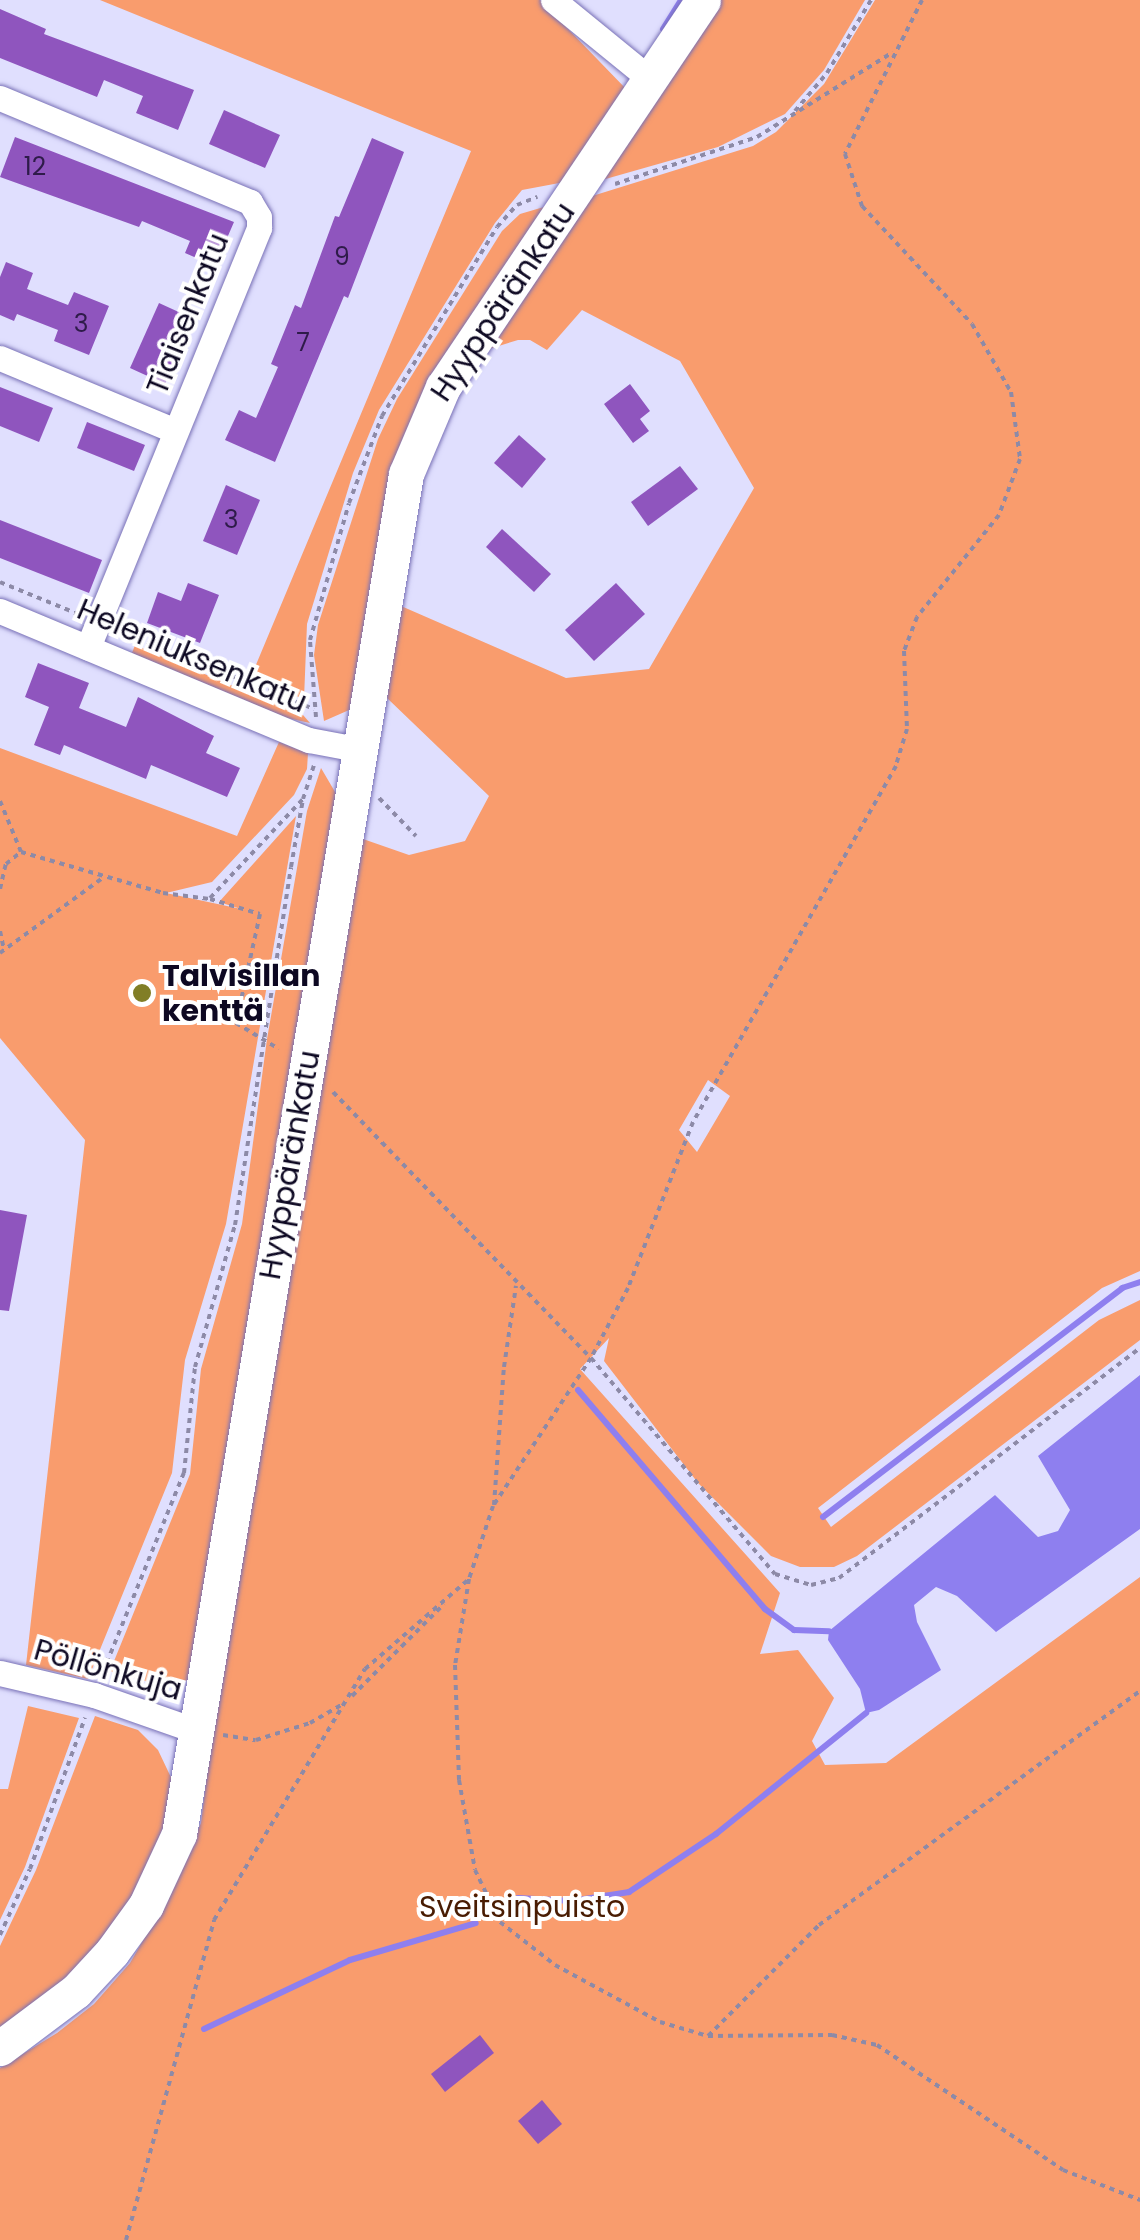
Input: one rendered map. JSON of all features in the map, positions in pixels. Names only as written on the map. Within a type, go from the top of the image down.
[{"type":"street","points":[[554,0],[651,80]]},
{"type":"street","name":"Hyyppäränkatu","points":[[0,2048],[76,1991],[112,1952],[146,1905],[179,1834],[222,1557],[362,750],[397,517],[424,425],[443,387],[703,0]]},
{"type":"street","name":"Tiaisenkatu","points":[[0,98],[250,202],[257,209],[259,228],[88,648]]},
{"type":"street","points":[[0,358],[175,432]]},
{"type":"street","name":"Heleniuksenkatu","points":[[0,611],[309,740],[362,750]]},
{"type":"street","name":"Pöllönkuja","points":[[0,1673],[94,1695],[197,1730]]},
{"type":"path","points":[[788,118],[827,74],[871,0]]},
{"type":"path","points":[[922,0],[845,154],[862,206],[972,324],[1011,392],[1020,459],[999,515],[917,617],[904,651],[907,729],[896,766],[692,1122],[628,1288],[590,1358],[494,1506],[468,1579],[454,1665],[459,1780],[475,1870],[500,1922],[555,1965],[660,2022],[708,2036],[832,2035],[877,2045],[1063,2170],[1140,2200]]},
{"type":"path","points":[[0,582],[314,709]]},
{"type":"path","points":[[355,792],[385,799],[416,836]]},
{"type":"path","points":[[210,899],[303,800]]},
{"type":"path","points":[[0,801],[21,852]]},
{"type":"path","points":[[21,852],[72,864],[104,877],[210,899],[260,914],[236,1023],[308,1066],[516,1286],[590,1358],[775,1574],[810,1585],[839,1578],[1140,1348]]},
{"type":"path","points":[[0,889],[6,864],[21,852]]},
{"type":"path","points":[[2,952],[104,877]]},
{"type":"path","points":[[0,930],[2,952]]},
{"type":"path","points":[[494,1506],[516,1286]]},
{"type":"path","points":[[197,1730],[256,1740],[310,1723],[344,1703],[468,1579]]},
{"type":"path","points":[[126,2240],[214,1920],[365,1669],[468,1579]]},
{"type":"path","points":[[708,2036],[819,1925],[1140,1691]]},
{"type":"green space","points":[[100,0],[540,0],[629,92],[570,181],[522,190],[495,223],[379,410],[353,473],[307,624],[304,699],[250,679],[471,151]]},
{"type":"green space","points":[[716,0],[865,0],[824,70],[785,114],[718,147],[602,180]]},
{"type":"green space","name":"Sveitsinpuisto","points":[[875,0],[1140,0],[1140,1271],[1102,1288],[818,1508],[831,1527],[1099,1320],[1140,1300],[1140,1340],[857,1556],[834,1567],[800,1567],[771,1556],[698,1483],[604,1361],[609,1338],[580,1369],[780,1593],[760,1654],[798,1650],[834,1698],[812,1741],[825,1765],[886,1763],[1140,1577],[1140,2240],[0,2240],[0,2068],[57,2033],[94,2004],[130,1963],[167,1899],[201,1823],[213,1725],[363,839],[409,855],[465,841],[489,796],[387,698],[401,606],[566,678],[649,669],[754,488],[680,361],[582,310],[547,350],[530,340],[489,349],[589,197],[753,146],[776,132],[824,84]],"holes":[[[708,1080],[730,1096],[697,1152],[679,1130]]]},
{"type":"green space","points":[[554,204],[432,384],[356,707],[324,721],[314,655],[318,625],[378,439],[397,399],[502,231],[520,214]]},
{"type":"green space","points":[[135,645],[303,715],[310,723],[287,718],[132,653]]},
{"type":"green space","points":[[279,742],[308,753],[307,769],[294,795],[212,882],[166,893],[241,909],[219,902],[296,816],[226,1224],[185,1360],[172,1473],[88,1679],[26,1665],[85,1140],[0,1038],[0,748],[237,836]]},
{"type":"green space","points":[[321,768],[338,797],[188,1680],[166,1687],[110,1671],[190,1474],[201,1369],[242,1224],[267,1039],[307,811]]},
{"type":"green space","points":[[28,1706],[79,1718],[25,1867],[0,1920],[0,1789],[8,1789]]},
{"type":"green space","points":[[95,1716],[138,1730],[158,1750],[177,1790],[142,1885],[76,1973],[0,2031],[0,1946],[36,1870]]},
{"type":"shaded area","points":[[1140,1375],[1140,1529],[996,1632],[957,1596],[936,1587],[914,1605],[917,1622],[941,1670],[879,1710],[866,1713],[860,1689],[828,1640],[829,1631],[995,1495],[1038,1537],[1058,1531],[1070,1510],[1038,1456]]},
{"type":"building","points":[[0,9],[46,29],[44,34],[194,90],[178,130],[136,113],[143,96],[104,80],[97,97],[0,58]]},
{"type":"building","points":[[224,110],[280,135],[265,168],[209,144]]},
{"type":"building","points":[[15,137],[234,222],[215,266],[185,253],[190,241],[142,221],[139,227],[0,177]]},
{"type":"building","points":[[372,138],[404,152],[348,298],[344,296],[275,462],[225,440],[239,410],[256,418],[278,367],[271,364],[295,305],[301,308],[335,216],[339,217]]},
{"type":"building","points":[[6,262],[33,273],[27,289],[68,305],[74,292],[109,306],[89,355],[54,341],[58,330],[17,314],[14,321],[0,315],[0,277]]},
{"type":"building","points":[[159,303],[194,319],[165,384],[130,368]]},
{"type":"building","points":[[630,384],[650,411],[640,419],[649,431],[633,443],[604,404]]},
{"type":"building","points":[[0,387],[53,408],[39,442],[0,426]]},
{"type":"building","points":[[87,422],[145,445],[134,471],[77,448]]},
{"type":"building","points":[[519,435],[546,459],[522,488],[494,463]]},
{"type":"building","points":[[680,466],[698,489],[648,526],[631,502]]},
{"type":"building","points":[[226,485],[260,500],[237,555],[203,541]]},
{"type":"building","points":[[0,520],[102,560],[89,593],[0,558]]},
{"type":"building","points":[[502,529],[551,574],[534,592],[486,547]]},
{"type":"building","points":[[188,583],[219,595],[200,643],[147,623],[158,592],[181,601]]},
{"type":"building","points":[[616,583],[645,614],[594,661],[565,630]]},
{"type":"building","points":[[38,663],[89,683],[79,708],[126,727],[138,697],[214,736],[206,753],[240,768],[227,797],[151,765],[146,779],[64,745],[60,755],[34,745],[49,707],[25,697]]},
{"type":"building","points":[[0,1210],[27,1215],[9,1311],[0,1310]]},
{"type":"building","points":[[480,2035],[494,2053],[445,2092],[431,2074]]},
{"type":"building","points":[[542,2100],[562,2124],[538,2144],[518,2121]]},
{"type":"waterway","points":[[663,29],[681,0]]},
{"type":"waterway","points":[[823,1517],[1122,1288],[1140,1282]]},
{"type":"waterway","points":[[578,1390],[765,1609],[794,1630],[829,1631]]},
{"type":"waterway","points":[[518,1898],[572,1901],[629,1892],[716,1834],[866,1713]]},
{"type":"waterway","points":[[204,2029],[350,1960],[476,1923]]},
{"type":"place","name":"Talvisillan kenttä","points":[[142,993]]}]
